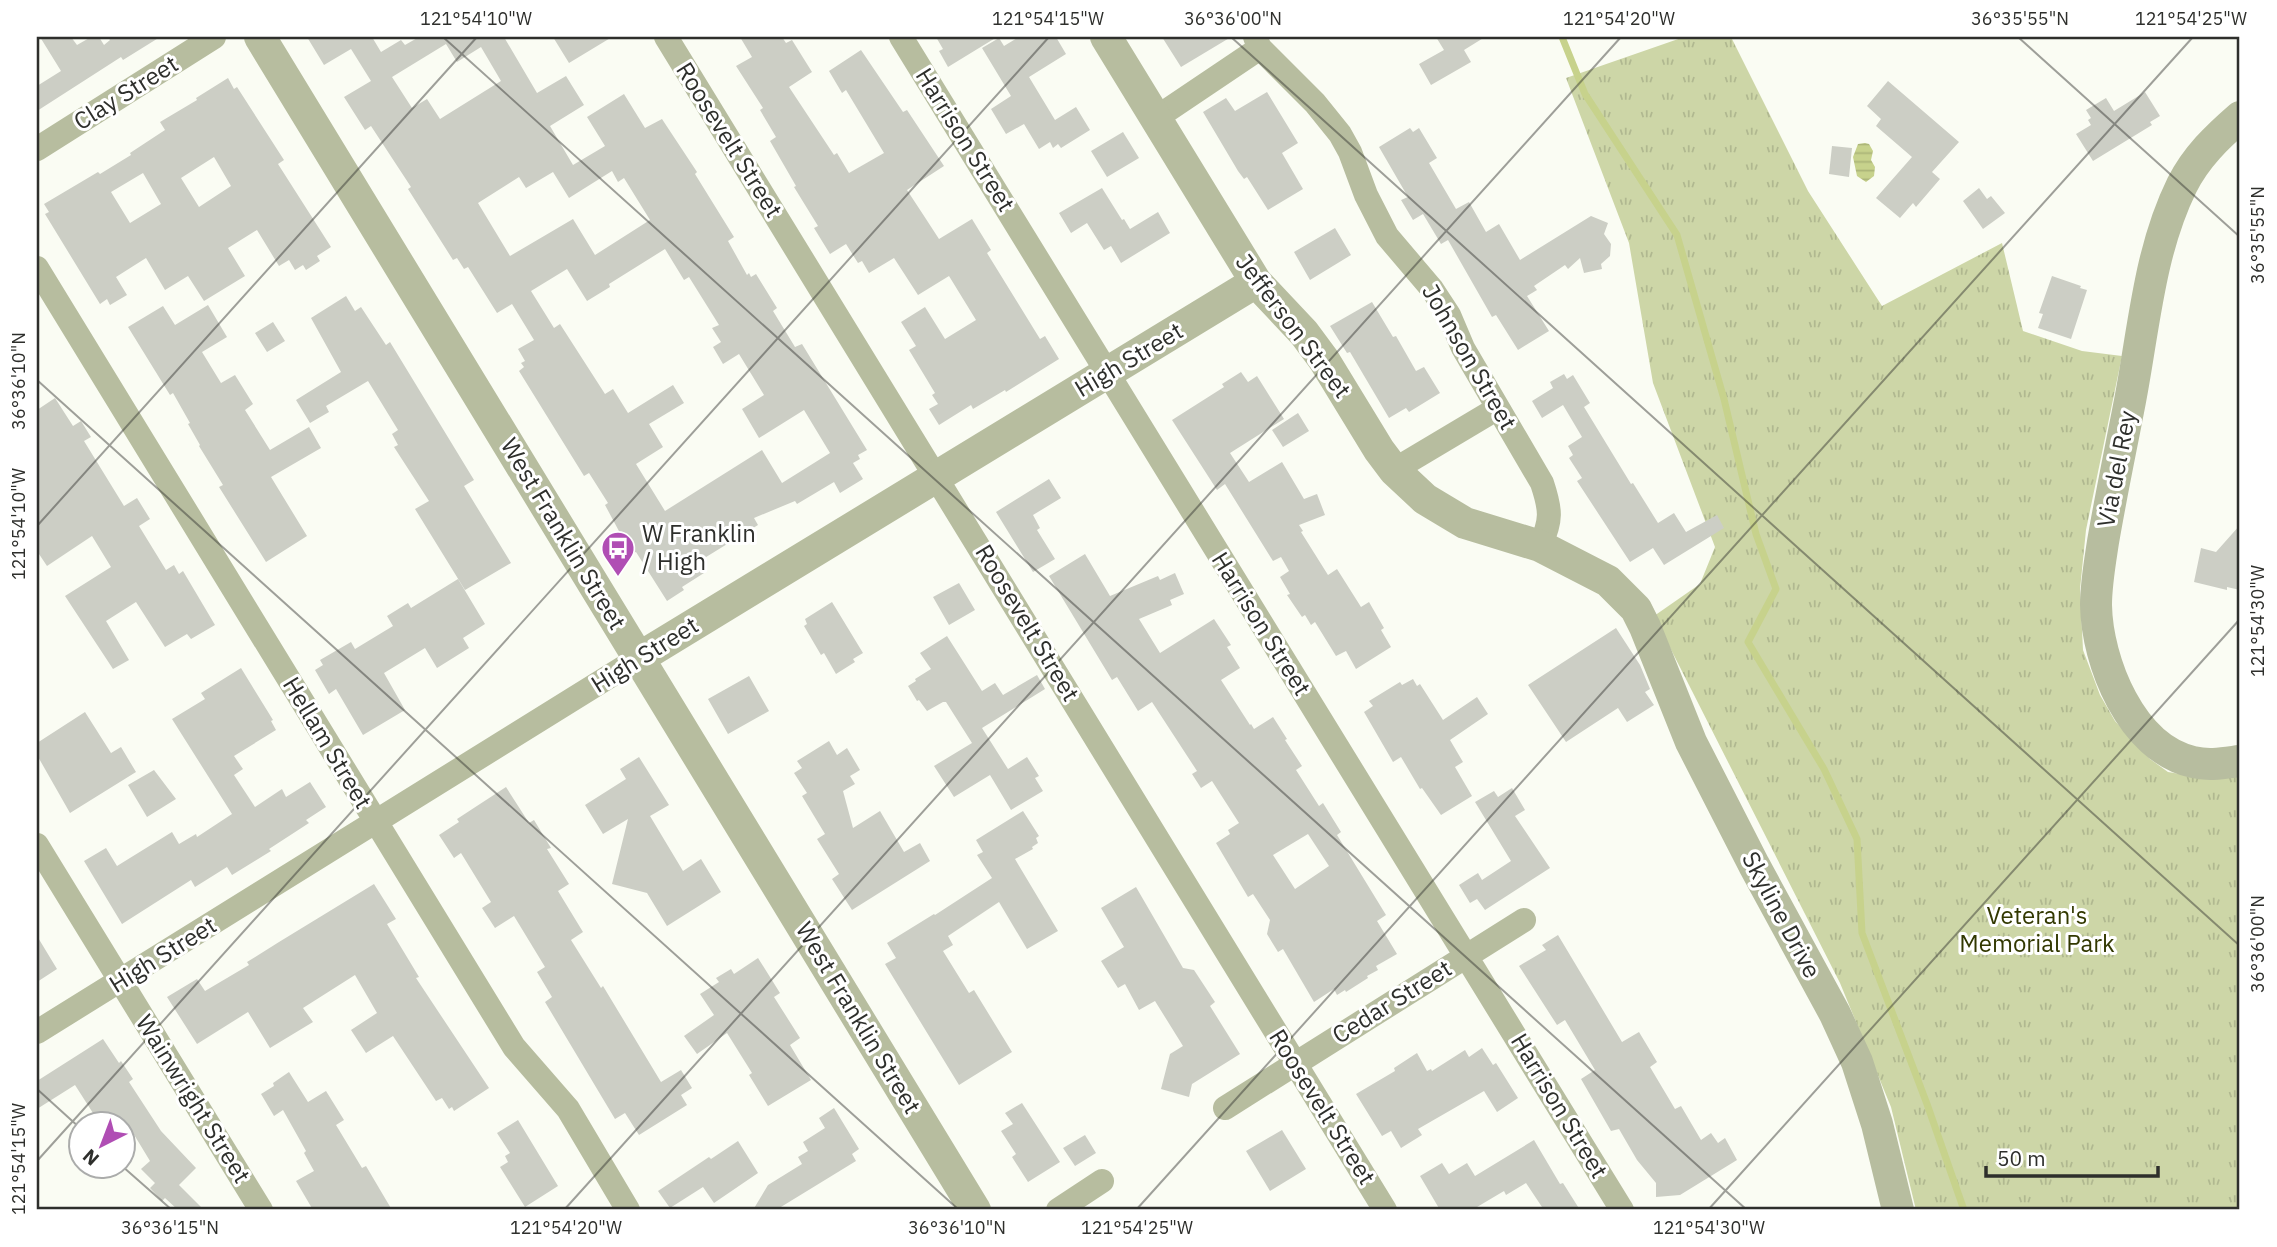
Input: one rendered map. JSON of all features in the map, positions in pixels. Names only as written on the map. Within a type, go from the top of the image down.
[{"type":"street","name":"Clay Street","points":[[37,149],[214,37]]},
{"type":"street","name":"West Franklin Street","points":[[260,37],[975,1210]]},
{"type":"street","name":"Roosevelt Street","points":[[666,37],[1385,1210]]},
{"type":"street","name":"Harrison Street","points":[[901,37],[1622,1210]]},
{"type":"street","name":"Jefferson Street","points":[[1106,37],[1256,282],[1304,333],[1324,360],[1394,470],[1425,499],[1465,523],[1540,546]]},
{"type":"street","points":[[1156,118],[1257,42]]},
{"type":"street","name":"Johnson Street","points":[[1257,42],[1315,103],[1339,134],[1350,152],[1366,195],[1387,236],[1432,289],[1449,315],[1463,348],[1542,483],[1548,499],[1550,525],[1540,546]]},
{"type":"street","name":"Via del Rey","points":[[2240,117],[2192,166],[2181,187],[2156,255],[2107,514],[2096,604],[2100,636],[2112,677],[2130,715],[2146,734],[2181,759],[2213,765],[2240,761]]},
{"type":"street","name":"Hellam Street","points":[[37,268],[514,1047],[568,1109],[628,1210]]},
{"type":"street","name":"High Street","points":[[37,1032],[639,658],[1256,282]]},
{"type":"street","points":[[1394,470],[1498,408]]},
{"type":"street","name":"Skyline Drive","points":[[1540,546],[1608,581],[1636,610],[1692,742],[1754,865],[1835,1014],[1857,1062],[1877,1124],[1898,1210]]},
{"type":"street","name":"Wainwright Street","points":[[37,845],[261,1210]]},
{"type":"street","name":"Cedar Street","points":[[1225,1108],[1524,920]]},
{"type":"street","points":[[1058,1210],[1102,1181]]},
{"type":"green space","name":"Veteran's Memorial Park","points":[[1684,37],[1731,37],[1808,191],[1882,306],[2002,243],[2023,331],[2082,351],[2122,356],[2086,530],[2080,589],[2083,650],[2100,695],[2115,721],[2150,759],[2168,772],[2186,775],[2240,774],[2240,1210],[1916,1210],[1891,1107],[1840,983],[1654,616],[1700,584],[1715,547],[1653,383],[1629,243],[1566,78]]},
{"type":"shaded area","points":[[1858,144],[1869,144],[1873,151],[1871,160],[1875,167],[1874,176],[1866,182],[1857,176],[1853,157]]},
{"type":"building","points":[[40,37],[71,37],[77,45],[91,37],[99,37],[104,45],[110,40],[108,37],[160,37],[123,60],[121,57],[37,111],[37,86],[61,71]]},
{"type":"building","points":[[307,37],[372,37],[381,52],[401,40],[405,45],[419,37],[504,37],[537,93],[566,76],[584,105],[550,126],[573,165],[605,146],[587,117],[624,94],[645,128],[662,119],[697,172],[695,174],[734,237],[728,241],[747,275],[749,273],[751,277],[756,274],[777,308],[773,311],[795,347],[802,344],[867,450],[858,455],[860,459],[853,463],[863,479],[840,493],[834,482],[797,504],[795,501],[754,518],[758,525],[698,562],[704,573],[682,587],[684,590],[667,601],[636,552],[633,553],[620,533],[605,505],[608,503],[589,473],[584,476],[519,371],[524,367],[521,363],[525,361],[518,349],[534,340],[512,304],[497,313],[468,267],[464,269],[457,258],[453,260],[408,189],[411,187],[371,126],[365,130],[344,97],[371,81],[351,49],[324,65]],"holes":[[[446,44],[457,62],[481,47],[501,81],[440,119],[427,99],[412,108],[392,77]],[[612,171],[618,182],[624,178],[650,220],[595,255],[573,219],[510,256],[478,203],[519,177],[526,188],[553,172],[569,198]],[[665,249],[684,280],[689,277],[719,325],[712,328],[721,342],[713,347],[723,364],[739,354],[764,395],[742,409],[759,438],[804,410],[830,453],[782,483],[762,450],[665,511],[636,464],[663,447],[649,424],[684,403],[673,385],[628,413],[613,389],[605,394],[560,324],[554,328],[531,291],[567,269],[587,301],[610,287],[609,284]]]},
{"type":"building","points":[[553,37],[612,37],[569,63]]},
{"type":"building","points":[[740,37],[782,37],[786,43],[792,40],[812,72],[789,87],[849,173],[884,153],[846,90],[842,93],[829,71],[861,50],[903,112],[907,110],[944,166],[907,190],[939,239],[972,219],[991,250],[987,253],[1040,339],[1045,336],[1059,359],[1006,392],[1005,390],[973,409],[971,405],[939,425],[929,409],[938,404],[932,395],[935,393],[909,350],[916,346],[901,322],[925,307],[945,339],[976,320],[949,276],[918,295],[894,258],[869,273],[862,261],[858,263],[846,244],[830,254],[814,228],[818,226],[770,141],[776,137],[760,110],[763,108],[736,66],[752,57]]},
{"type":"building","points":[[936,37],[997,37],[948,67],[939,51],[943,49]]},
{"type":"building","points":[[1019,37],[1056,37],[1066,54],[1029,77],[1055,120],[1076,107],[1090,130],[1061,148],[1058,144],[1053,148],[1050,142],[1039,149],[1024,124],[1006,134],[991,109],[1011,96],[982,48],[999,38],[1004,46]]},
{"type":"building","points":[[1162,37],[1231,37],[1181,67]]},
{"type":"building","points":[[1436,37],[1485,37],[1464,50],[1471,62],[1431,85],[1419,64],[1444,50]]},
{"type":"building","points":[[228,78],[234,89],[237,87],[284,160],[278,164],[331,247],[317,256],[320,261],[306,270],[303,265],[295,270],[289,260],[279,266],[257,230],[228,248],[245,276],[204,301],[188,276],[165,290],[146,258],[116,277],[127,295],[110,305],[107,299],[100,304],[45,214],[49,212],[44,204],[131,155],[130,153],[165,130],[160,122],[197,100],[196,98]],"holes":[[[214,157],[231,186],[199,207],[181,178]],[[143,173],[161,204],[130,223],[111,192]]]},
{"type":"building","points":[[1888,81],[1959,142],[1932,172],[1940,179],[1916,207],[1913,203],[1900,218],[1876,198],[1912,157],[1876,126],[1881,119],[1867,106]]},
{"type":"building","points":[[1267,92],[1298,143],[1282,153],[1303,189],[1268,210],[1247,177],[1244,179],[1238,171],[1203,112],[1226,98],[1235,111]]},
{"type":"building","points":[[2145,92],[2160,116],[2150,122],[2152,125],[2093,161],[2076,134],[2091,125],[2088,120],[2091,118],[2086,110],[2106,98],[2114,111]]},
{"type":"building","points":[[1410,128],[1413,132],[1419,128],[1437,158],[1429,163],[1456,209],[1469,202],[1486,232],[1499,224],[1520,260],[1591,216],[1608,223],[1604,234],[1611,244],[1610,256],[1601,264],[1602,269],[1584,273],[1580,258],[1568,269],[1565,265],[1534,286],[1537,290],[1527,296],[1549,331],[1518,350],[1496,315],[1492,317],[1448,240],[1441,244],[1423,214],[1413,220],[1401,200],[1408,197],[1379,147]]},
{"type":"building","points":[[1123,132],[1139,158],[1107,177],[1091,151]]},
{"type":"building","points":[[1832,146],[1852,148],[1849,177],[1829,174]]},
{"type":"building","points":[[1102,188],[1130,229],[1158,212],[1170,233],[1121,263],[1111,246],[1104,250],[1087,223],[1071,233],[1059,213]]},
{"type":"building","points":[[1979,188],[1987,199],[1991,196],[2005,213],[1983,229],[1963,201]]},
{"type":"building","points":[[1335,228],[1351,255],[1310,280],[1294,252]]},
{"type":"building","points":[[2052,276],[2087,290],[2071,339],[2038,328],[2043,314],[2039,313]]},
{"type":"building","points":[[346,296],[355,311],[361,307],[386,345],[390,342],[474,480],[464,486],[511,563],[465,590],[415,509],[429,501],[394,447],[398,445],[392,434],[398,430],[368,381],[326,406],[329,412],[310,423],[296,400],[341,372],[311,318]]},
{"type":"building","points":[[1372,302],[1416,371],[1424,367],[1440,393],[1409,412],[1406,408],[1389,418],[1350,352],[1347,353],[1330,326]]},
{"type":"building","points":[[208,305],[227,337],[202,352],[221,383],[235,375],[253,404],[245,410],[270,450],[309,427],[321,448],[271,477],[307,536],[266,562],[219,487],[223,485],[199,446],[173,393],[170,395],[128,327],[163,306],[175,325]]},
{"type":"building","points":[[273,322],[285,341],[267,352],[255,333]]},
{"type":"building","points":[[1241,372],[1248,382],[1257,376],[1284,419],[1230,453],[1249,482],[1282,462],[1304,499],[1317,494],[1325,515],[1299,525],[1303,531],[1301,532],[1328,575],[1337,569],[1361,607],[1369,602],[1384,628],[1381,630],[1391,647],[1356,669],[1346,651],[1336,656],[1315,622],[1311,625],[1305,615],[1302,617],[1287,595],[1290,594],[1280,577],[1289,571],[1281,557],[1273,561],[1225,484],[1217,490],[1172,420],[1224,387],[1222,384]]},
{"type":"building","points":[[1564,374],[1567,379],[1573,375],[1590,403],[1584,407],[1658,523],[1674,513],[1686,532],[1717,515],[1724,528],[1664,565],[1653,548],[1630,562],[1577,481],[1582,478],[1569,458],[1573,455],[1568,446],[1582,437],[1563,405],[1542,418],[1532,401],[1553,388],[1550,382]]},
{"type":"building","points":[[55,398],[73,426],[81,421],[91,437],[84,441],[124,506],[137,498],[150,519],[139,526],[166,570],[174,565],[179,574],[183,571],[215,625],[191,639],[187,634],[165,647],[136,602],[106,621],[129,660],[113,669],[65,596],[111,567],[92,536],[47,566],[37,551],[37,410]]},
{"type":"building","points":[[1298,413],[1309,431],[1283,447],[1272,430]]},
{"type":"building","points":[[1049,479],[1061,498],[1033,515],[1040,528],[1037,530],[1055,559],[1033,572],[996,512]]},
{"type":"building","points":[[2240,525],[2240,590],[2227,587],[2227,590],[2194,582],[2201,548],[2216,552]]},
{"type":"building","points":[[1085,554],[1110,596],[1158,576],[1160,580],[1175,573],[1184,594],[1170,600],[1172,605],[1139,619],[1160,653],[1214,619],[1231,645],[1227,647],[1240,668],[1221,680],[1254,729],[1273,717],[1302,766],[1296,770],[1319,806],[1323,803],[1341,832],[1337,835],[1386,915],[1377,921],[1397,954],[1376,966],[1378,970],[1346,992],[1345,990],[1337,995],[1334,989],[1314,1002],[1283,949],[1278,952],[1267,934],[1270,920],[1253,894],[1248,897],[1216,843],[1230,834],[1228,830],[1239,823],[1212,781],[1201,788],[1192,774],[1197,771],[1152,702],[1138,711],[1117,677],[1112,680],[1049,576]],"holes":[[[1308,834],[1329,866],[1295,889],[1273,855]]]},
{"type":"building","points":[[458,579],[485,624],[463,638],[469,648],[437,668],[425,648],[384,673],[405,710],[363,735],[336,689],[329,694],[315,670],[323,665],[320,660],[351,642],[355,649],[393,626],[387,616],[408,603],[411,608]]},
{"type":"building","points":[[959,583],[975,610],[949,625],[933,597]]},
{"type":"building","points":[[832,602],[863,653],[853,659],[855,662],[836,674],[804,626],[807,624],[805,619]]},
{"type":"building","points":[[1616,628],[1640,665],[1650,689],[1645,692],[1654,705],[1627,722],[1618,708],[1566,742],[1528,685]]},
{"type":"building","points":[[947,636],[982,691],[995,683],[1003,695],[1037,675],[1045,689],[982,728],[1008,769],[1027,757],[1039,776],[1035,778],[1043,791],[1011,810],[990,775],[954,797],[934,766],[972,743],[946,702],[927,711],[908,686],[931,669],[920,653]]},
{"type":"building","points":[[241,668],[273,720],[271,721],[276,730],[234,756],[243,769],[234,775],[255,807],[282,789],[286,797],[310,782],[326,807],[306,820],[309,823],[269,849],[271,851],[232,875],[227,867],[195,887],[191,880],[122,924],[84,861],[106,848],[117,866],[172,832],[179,844],[196,834],[197,837],[232,814],[172,719],[205,699],[201,693]]},
{"type":"building","points":[[749,676],[769,711],[728,734],[708,699]]},
{"type":"building","points":[[1413,679],[1417,686],[1420,684],[1443,720],[1477,697],[1488,714],[1450,740],[1463,762],[1455,767],[1472,796],[1441,815],[1422,788],[1420,789],[1401,757],[1393,762],[1364,712],[1373,706],[1369,701],[1400,682],[1402,685]]},
{"type":"building","points":[[85,712],[111,753],[121,747],[136,772],[70,813],[37,755],[37,743]]},
{"type":"building","points":[[829,741],[837,755],[847,748],[860,770],[850,776],[855,784],[843,791],[853,828],[880,811],[904,852],[920,843],[930,861],[852,910],[832,879],[839,874],[817,839],[825,834],[802,796],[807,793],[794,773],[802,768],[797,761]]},
{"type":"building","points":[[639,757],[669,805],[650,816],[683,871],[701,859],[721,892],[667,926],[647,893],[612,884],[628,819],[603,834],[585,805],[626,779],[620,769]]},
{"type":"building","points":[[154,770],[176,799],[147,817],[128,785]]},
{"type":"building","points":[[506,787],[529,823],[534,820],[551,848],[547,849],[569,884],[558,891],[583,932],[571,940],[601,988],[603,986],[661,1082],[681,1070],[692,1088],[681,1095],[687,1105],[639,1135],[625,1113],[615,1119],[545,1002],[552,997],[537,972],[545,967],[514,916],[495,928],[482,908],[491,902],[461,853],[454,858],[439,835],[459,822],[457,819]]},
{"type":"building","points":[[1512,788],[1525,810],[1515,816],[1550,868],[1485,910],[1477,899],[1470,903],[1459,885],[1478,873],[1482,880],[1511,861],[1475,802],[1494,791],[1498,797]]},
{"type":"building","points":[[1023,811],[1039,836],[1036,838],[1038,843],[1015,859],[1058,931],[1027,949],[999,902],[948,936],[953,945],[943,951],[969,993],[974,990],[1012,1052],[959,1085],[885,964],[896,958],[887,943],[992,878],[977,855],[983,852],[976,840]]},
{"type":"building","points":[[374,884],[396,919],[387,924],[419,977],[416,978],[489,1088],[454,1111],[452,1107],[449,1109],[442,1098],[436,1101],[393,1036],[366,1053],[351,1030],[377,1013],[355,975],[303,1008],[313,1022],[270,1048],[248,1012],[197,1044],[167,997],[197,979],[205,991]]},
{"type":"building","points":[[1136,887],[1183,968],[1194,970],[1215,1002],[1210,1006],[1240,1054],[1192,1084],[1189,1097],[1161,1089],[1170,1054],[1183,1046],[1155,1001],[1139,1010],[1125,984],[1118,988],[1101,961],[1124,947],[1101,908]]},
{"type":"building","points":[[1558,935],[1622,1042],[1639,1032],[1657,1062],[1650,1067],[1675,1109],[1681,1106],[1701,1140],[1711,1133],[1718,1143],[1725,1138],[1737,1160],[1680,1195],[1656,1197],[1656,1183],[1637,1160],[1619,1129],[1611,1131],[1581,1079],[1595,1070],[1565,1020],[1557,1025],[1519,966],[1546,950],[1542,945]]},
{"type":"building","points":[[37,936],[57,969],[37,982]]},
{"type":"building","points":[[758,958],[780,993],[774,997],[800,1038],[790,1045],[811,1080],[768,1106],[749,1075],[752,1073],[727,1033],[697,1054],[684,1036],[714,1015],[700,994],[719,982],[716,978],[731,969],[734,974]]},
{"type":"building","points":[[103,1039],[133,1079],[129,1082],[161,1131],[196,1168],[179,1185],[204,1210],[178,1210],[165,1198],[162,1201],[150,1188],[155,1183],[141,1169],[150,1161],[136,1138],[136,1110],[91,1110],[75,1085],[37,1109],[37,1081]]},
{"type":"building","points":[[1482,1048],[1493,1065],[1496,1063],[1518,1098],[1497,1112],[1484,1091],[1418,1129],[1422,1135],[1401,1148],[1391,1131],[1382,1136],[1356,1094],[1395,1071],[1394,1068],[1417,1053],[1427,1071],[1432,1071],[1465,1050],[1469,1057]]},
{"type":"building","points":[[289,1072],[308,1102],[326,1091],[344,1120],[336,1125],[362,1168],[366,1166],[392,1210],[313,1210],[296,1181],[314,1171],[304,1153],[306,1151],[283,1110],[274,1116],[261,1094]]},
{"type":"building","points":[[1022,1103],[1060,1162],[1028,1182],[1012,1157],[1016,1154],[1001,1131],[1013,1124],[1005,1113]]},
{"type":"building","points":[[834,1108],[859,1149],[852,1154],[856,1161],[776,1210],[753,1210],[768,1185],[802,1164],[798,1157],[808,1151],[803,1142],[825,1128],[819,1118]]},
{"type":"building","points":[[518,1120],[558,1186],[525,1207],[500,1167],[508,1162],[505,1156],[510,1153],[497,1133]]},
{"type":"building","points":[[1282,1130],[1306,1169],[1270,1191],[1246,1151]]},
{"type":"building","points":[[1085,1135],[1096,1153],[1075,1166],[1063,1148]]},
{"type":"building","points":[[1534,1140],[1560,1184],[1563,1183],[1580,1210],[1544,1210],[1526,1183],[1506,1195],[1504,1191],[1472,1210],[1440,1210],[1420,1176],[1442,1163],[1449,1174],[1467,1163],[1475,1176]]},
{"type":"building","points":[[738,1141],[758,1173],[714,1203],[703,1187],[670,1208],[658,1191]]},
{"type":"waterway","points":[[1562,37],[1585,94],[1677,235],[1724,399],[1756,534],[1776,589],[1748,642],[1824,769],[1857,839],[1862,933],[1964,1210]]},
{"type":"place","name":"W Franklin / High","points":[[618,578]]}]
